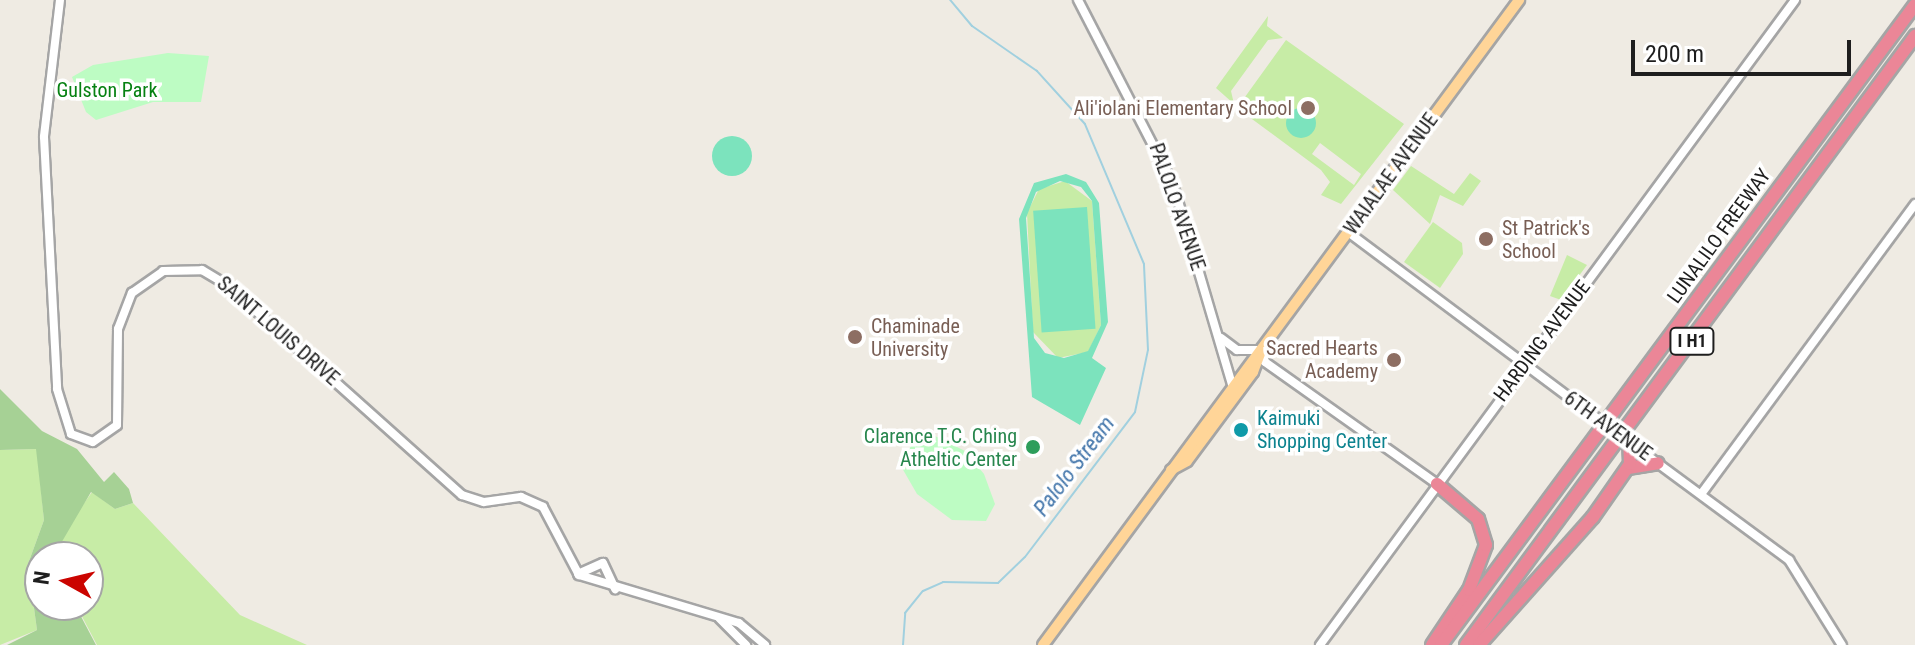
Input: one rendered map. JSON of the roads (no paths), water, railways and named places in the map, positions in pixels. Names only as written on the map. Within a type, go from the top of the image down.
[{"type":"highway","name":"LUNALILO FREEWAY","points":[[1441,645],[1915,3]]},
{"type":"highway","name":"LUNALILO FREEWAY","points":[[1466,645],[1915,36]]},
{"type":"highway","points":[[1479,645],[1628,468],[1629,441]]},
{"type":"highway","points":[[1628,468],[1658,463]]},
{"type":"highway","points":[[1432,645],[1469,590],[1486,545],[1478,519],[1437,484]]},
{"type":"main road","name":"WAIALAE AVENUE","points":[[1043,645],[1233,380],[1260,349],[1519,0]]},
{"type":"main road","name":"WAIALAE AVENUE","points":[[1171,470],[1198,446],[1260,349]]},
{"type":"street","name":"SAINT LOUIS DRIVE","points":[[60,0],[44,137],[57,389],[69,432],[93,442],[117,425],[118,329],[132,293],[163,271],[202,270],[227,285],[462,495],[484,502],[521,497],[543,507],[578,574]]},
{"type":"street","name":"PALOLO AVENUE","points":[[1078,0],[1160,152],[1233,380]]},
{"type":"street","name":"HARDING AVENUE","points":[[1320,645],[1795,0]]},
{"type":"street","points":[[1702,493],[1915,204]]},
{"type":"street","name":"6TH AVENUE","points":[[1348,232],[1524,366],[1702,493],[1789,560],[1842,645]]},
{"type":"street","points":[[1218,334],[1235,350],[1260,349],[1264,361],[1437,484]]},
{"type":"street","points":[[1198,446],[1233,380]]},
{"type":"street","points":[[578,574],[603,563],[618,592]]},
{"type":"street","points":[[578,574],[618,592],[716,616],[748,628],[765,645]]},
{"type":"street","points":[[716,616],[746,645]]},
{"type":"waterway","name":"Palolo Stream","points":[[903,645],[905,613],[923,591],[943,582],[998,583],[1025,557],[1135,412],[1148,350],[1144,264],[1085,124],[1037,71],[972,26],[950,0]]},
{"type":"place","name":"Ali'iolani Elementary School","points":[[1308,108]]},
{"type":"place","name":"St Patrick's School","points":[[1486,239]]},
{"type":"place","name":"Chaminade University","points":[[855,337]]},
{"type":"place","name":"Sacred Hearts Academy","points":[[1394,360]]},
{"type":"place","name":"Kaimuki Shopping Center","points":[[1241,430]]},
{"type":"place","name":"Clarence T.C. Ching Atheltic Center","points":[[1033,447]]},
{"type":"park label","name":"Gulston Park","points":[[107,90]]}]
